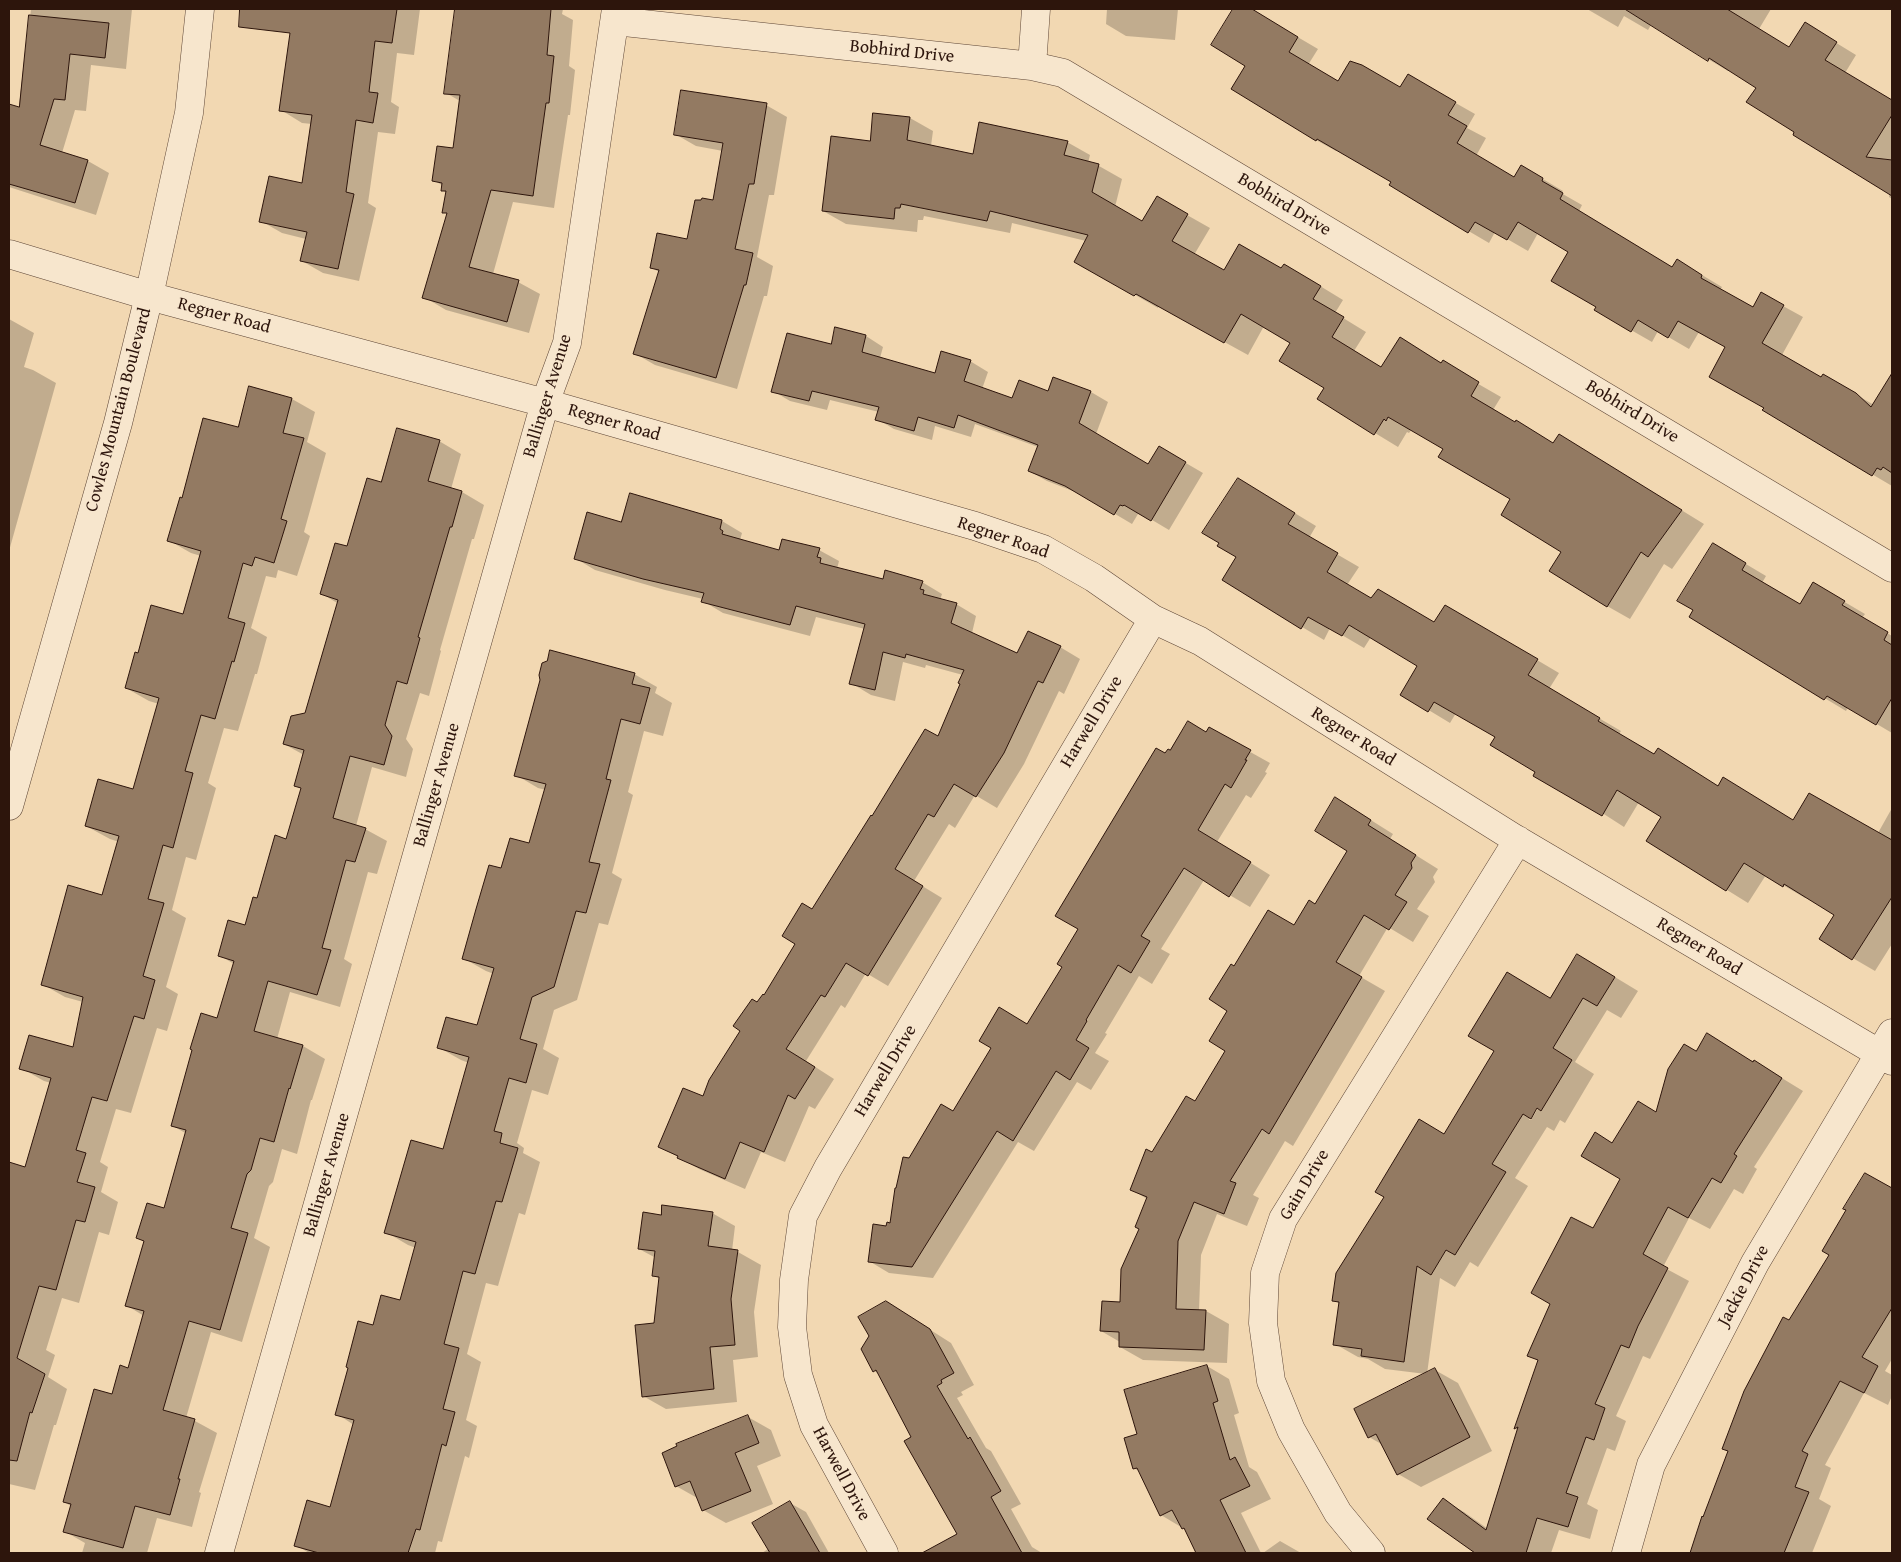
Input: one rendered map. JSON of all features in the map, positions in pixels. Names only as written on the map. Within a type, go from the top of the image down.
[{"type":"street","name":"Cowles Mountain Boulevard","points":[[9,806],[118,423],[189,113],[200,9]]},
{"type":"street","points":[[1032,66],[1036,9]]},
{"type":"street","name":"Bobhird Drive","points":[[615,15],[1032,66],[1063,73],[1892,568]]},
{"type":"street","name":"Ballinger Avenue","points":[[219,1553],[545,403],[567,343],[615,15]]},
{"type":"street","name":"Regner Road","points":[[9,254],[148,296],[545,403],[975,526],[1043,549],[1094,578],[1153,619],[1200,641],[1518,840],[1888,1050]]},
{"type":"street","name":"Harwell Drive","points":[[884,1553],[814,1425],[798,1375],[792,1327],[793,1290],[803,1216],[828,1168],[1153,619]]},
{"type":"street","name":"Gain Drive","points":[[1371,1553],[1338,1513],[1291,1430],[1271,1380],[1263,1323],[1265,1273],[1283,1219],[1518,840]]},
{"type":"street","name":"Jackie Drive","points":[[1626,1553],[1651,1464],[1755,1263],[1888,1050]]},
{"type":"building","points":[[240,9],[397,9],[392,43],[375,41],[369,92],[378,93],[373,123],[356,120],[346,192],[354,194],[338,269],[300,261],[307,232],[259,222],[269,176],[302,183],[312,115],[279,111],[290,33],[239,27]]},
{"type":"building","points":[[455,9],[551,9],[547,55],[554,56],[549,103],[546,103],[533,196],[491,190],[469,267],[519,280],[507,322],[422,298],[447,213],[442,213],[446,191],[441,191],[442,183],[432,181],[437,146],[453,148],[460,95],[444,94]]},
{"type":"building","points":[[1233,9],[1252,9],[1298,37],[1289,52],[1338,81],[1350,61],[1362,65],[1400,87],[1408,74],[1456,102],[1448,115],[1467,126],[1457,143],[1514,177],[1521,165],[1543,178],[1542,181],[1563,193],[1560,199],[1672,267],[1677,259],[1702,275],[1701,278],[1753,307],[1761,292],[1784,305],[1762,343],[1821,377],[1823,374],[1856,393],[1871,407],[1892,373],[1892,473],[1883,467],[1881,470],[1877,468],[1872,476],[1762,410],[1764,408],[1709,377],[1725,347],[1678,321],[1668,338],[1638,320],[1631,332],[1594,310],[1596,307],[1551,281],[1568,252],[1518,222],[1507,240],[1475,222],[1468,233],[1389,185],[1391,182],[1317,139],[1316,141],[1231,89],[1245,66],[1211,45]]},
{"type":"building","points":[[1625,9],[1727,9],[1789,47],[1805,22],[1837,42],[1825,60],[1892,100],[1892,115],[1866,157],[1892,160],[1892,196],[1793,135],[1794,132],[1746,102],[1756,88],[1709,58],[1708,61]]},
{"type":"building","points":[[29,15],[109,23],[105,58],[70,54],[65,100],[54,99],[40,145],[88,160],[75,203],[9,184],[9,104],[19,107]]},
{"type":"building","points":[[681,90],[767,103],[754,184],[749,184],[735,249],[753,253],[746,285],[744,285],[716,378],[633,354],[659,270],[650,268],[657,233],[687,239],[695,200],[701,200],[702,198],[713,200],[723,143],[674,135]]},
{"type":"building","points":[[873,113],[910,117],[907,140],[973,154],[979,122],[1068,141],[1064,155],[1099,164],[1092,192],[1142,221],[1157,196],[1188,214],[1172,241],[1224,270],[1239,244],[1281,268],[1284,264],[1321,286],[1313,299],[1344,317],[1332,337],[1381,367],[1400,337],[1441,363],[1443,360],[1479,382],[1471,396],[1515,422],[1516,420],[1553,443],[1559,434],[1682,510],[1648,557],[1641,552],[1607,607],[1549,571],[1561,552],[1501,515],[1510,499],[1438,457],[1443,449],[1388,417],[1386,421],[1384,419],[1374,435],[1317,399],[1324,388],[1279,361],[1290,343],[1241,314],[1224,343],[1074,262],[1088,235],[990,211],[987,221],[901,204],[900,208],[895,208],[894,219],[822,211],[831,136],[870,141]]},
{"type":"building","points":[[835,327],[866,335],[862,352],[935,373],[941,351],[971,360],[964,381],[1012,398],[1019,380],[1048,391],[1053,377],[1091,391],[1079,423],[1148,464],[1159,446],[1186,462],[1151,521],[1124,505],[1120,505],[1114,515],[1065,486],[1028,471],[1038,445],[958,415],[954,428],[918,417],[914,431],[875,420],[879,407],[812,391],[809,401],[771,392],[787,333],[831,344]]},
{"type":"building","points":[[249,386],[292,398],[283,433],[304,438],[281,519],[287,521],[274,563],[255,557],[252,566],[243,563],[228,618],[245,623],[234,662],[232,661],[215,719],[201,715],[185,771],[193,773],[173,848],[163,845],[148,899],[164,903],[143,976],[155,980],[144,1019],[134,1016],[107,1101],[92,1097],[76,1150],[86,1153],[77,1182],[95,1187],[85,1222],[76,1220],[56,1290],[39,1286],[17,1358],[45,1374],[32,1413],[30,1412],[17,1461],[9,1460],[9,1162],[25,1167],[51,1078],[19,1069],[29,1035],[73,1047],[83,997],[41,985],[68,885],[102,895],[119,836],[85,826],[98,779],[133,789],[159,698],[125,688],[135,652],[138,653],[151,605],[183,614],[201,551],[167,541],[180,497],[182,498],[203,418],[238,427]]},
{"type":"building","points":[[397,428],[440,440],[428,481],[462,491],[418,637],[420,638],[407,684],[397,681],[385,725],[392,736],[384,765],[350,756],[333,818],[366,828],[355,862],[346,860],[322,948],[331,950],[317,995],[268,981],[254,1031],[303,1045],[274,1142],[260,1138],[231,1228],[248,1233],[220,1330],[189,1321],[163,1410],[195,1419],[170,1515],[135,1506],[123,1548],[63,1532],[71,1504],[63,1502],[94,1389],[112,1394],[120,1365],[128,1368],[144,1311],[125,1306],[144,1241],[136,1238],[147,1203],[164,1208],[186,1130],[171,1126],[192,1050],[190,1049],[201,1013],[217,1018],[234,961],[218,956],[228,920],[245,925],[253,897],[257,898],[275,835],[286,839],[301,788],[294,786],[304,750],[283,744],[291,716],[305,713],[338,600],[320,594],[335,543],[347,546],[367,478],[381,482]]},
{"type":"building","points":[[1238,478],[1295,513],[1288,524],[1338,553],[1327,572],[1371,598],[1378,589],[1434,622],[1445,605],[1538,659],[1528,675],[1600,718],[1598,721],[1654,754],[1658,748],[1718,786],[1723,777],[1793,820],[1809,793],[1892,840],[1892,897],[1852,960],[1819,939],[1834,915],[1784,884],[1783,887],[1744,863],[1726,891],[1646,841],[1661,817],[1617,790],[1602,816],[1533,776],[1535,772],[1490,745],[1495,737],[1434,702],[1428,712],[1400,695],[1417,666],[1349,625],[1342,636],[1308,617],[1301,629],[1222,580],[1236,557],[1217,546],[1219,543],[1202,533]]},
{"type":"building","points":[[630,493],[722,520],[720,529],[723,531],[722,534],[779,550],[782,539],[820,548],[817,557],[821,558],[820,563],[883,579],[885,570],[923,581],[920,589],[924,590],[923,594],[957,603],[951,623],[1017,653],[1028,631],[1061,646],[1043,683],[1038,681],[1004,753],[976,797],[954,784],[934,817],[928,814],[895,869],[923,886],[868,976],[846,963],[825,997],[821,995],[786,1049],[815,1067],[795,1099],[788,1095],[764,1152],[740,1142],[725,1179],[677,1158],[678,1156],[658,1147],[683,1088],[703,1096],[709,1080],[740,1031],[733,1026],[752,999],[757,1002],[764,995],[795,944],[782,936],[802,903],[812,909],[925,729],[938,736],[964,670],[906,654],[905,658],[883,652],[875,690],[849,684],[865,624],[796,606],[790,625],[701,602],[704,593],[643,579],[574,559],[587,512],[621,522]]},
{"type":"building","points":[[1713,543],[1746,563],[1742,570],[1800,604],[1813,582],[1845,601],[1842,605],[1888,632],[1884,640],[1892,645],[1892,698],[1876,725],[1827,696],[1824,700],[1689,617],[1693,610],[1677,601]]},
{"type":"building","points":[[550,650],[635,673],[632,684],[650,688],[640,724],[621,719],[606,779],[611,780],[589,862],[600,864],[586,913],[576,911],[554,987],[532,997],[520,1039],[537,1044],[526,1083],[509,1078],[494,1131],[502,1133],[500,1143],[518,1148],[502,1202],[496,1201],[475,1274],[463,1271],[444,1344],[459,1348],[443,1409],[455,1412],[446,1446],[442,1444],[420,1530],[416,1529],[408,1553],[319,1553],[294,1546],[307,1500],[330,1507],[354,1420],[335,1415],[358,1321],[373,1325],[381,1295],[400,1300],[416,1242],[384,1233],[411,1140],[443,1149],[469,1057],[437,1048],[446,1017],[477,1025],[494,968],[462,959],[476,909],[489,865],[501,868],[510,838],[529,843],[546,784],[514,776],[540,680],[539,675],[542,663],[547,661]]},
{"type":"building","points":[[1188,721],[1206,732],[1209,727],[1251,750],[1231,788],[1225,784],[1198,830],[1251,862],[1229,897],[1184,868],[1141,936],[1150,941],[1131,973],[1118,965],[1086,1020],[1076,1040],[1089,1048],[1070,1080],[1056,1071],[1013,1141],[997,1131],[912,1267],[868,1262],[873,1224],[886,1226],[887,1222],[890,1223],[895,1188],[903,1157],[909,1158],[941,1104],[953,1111],[991,1048],[979,1041],[999,1007],[1027,1024],[1062,967],[1057,964],[1078,929],[1055,916],[1156,748],[1165,753],[1168,749],[1170,750]]},
{"type":"building","points":[[1335,797],[1371,820],[1368,825],[1416,855],[1411,863],[1412,868],[1395,895],[1407,902],[1389,930],[1364,915],[1336,962],[1362,977],[1269,1134],[1262,1129],[1230,1181],[1236,1183],[1224,1214],[1194,1202],[1178,1241],[1176,1309],[1206,1310],[1204,1350],[1119,1347],[1119,1332],[1100,1331],[1102,1301],[1120,1302],[1121,1269],[1139,1229],[1135,1227],[1147,1197],[1130,1190],[1146,1149],[1152,1152],[1186,1096],[1195,1101],[1225,1051],[1209,1041],[1227,1011],[1209,999],[1231,964],[1234,966],[1268,910],[1294,925],[1309,900],[1315,904],[1347,851],[1315,831]]},
{"type":"building","points":[[1577,954],[1615,977],[1597,1006],[1583,998],[1553,1048],[1572,1060],[1541,1111],[1537,1108],[1531,1119],[1523,1114],[1492,1164],[1506,1172],[1455,1255],[1446,1250],[1431,1275],[1417,1266],[1404,1362],[1361,1356],[1362,1349],[1333,1345],[1339,1302],[1332,1301],[1336,1273],[1384,1197],[1375,1192],[1419,1119],[1444,1134],[1494,1051],[1468,1036],[1507,972],[1550,998]]},
{"type":"building","points":[[1707,1033],[1782,1078],[1734,1154],[1737,1156],[1721,1183],[1712,1178],[1688,1218],[1668,1207],[1643,1254],[1668,1268],[1638,1326],[1629,1348],[1621,1345],[1595,1404],[1605,1408],[1594,1440],[1586,1437],[1566,1493],[1578,1497],[1568,1527],[1537,1518],[1526,1553],[1475,1553],[1427,1519],[1443,1498],[1486,1530],[1518,1427],[1514,1429],[1538,1360],[1527,1356],[1550,1304],[1531,1293],[1571,1217],[1593,1228],[1620,1179],[1581,1156],[1595,1132],[1612,1143],[1638,1101],[1656,1112],[1668,1069],[1684,1044],[1696,1051]]},
{"type":"building","points":[[1865,1173],[1892,1188],[1892,1308],[1862,1357],[1878,1366],[1864,1393],[1840,1381],[1802,1451],[1808,1454],[1795,1487],[1809,1492],[1784,1553],[1690,1553],[1702,1516],[1728,1451],[1722,1449],[1744,1391],[1783,1317],[1789,1320],[1829,1255],[1822,1251],[1846,1210],[1843,1209]]},
{"type":"building","points":[[662,1205],[713,1212],[708,1246],[738,1250],[731,1299],[735,1345],[710,1347],[714,1389],[642,1397],[635,1325],[654,1323],[659,1277],[652,1276],[655,1251],[638,1249],[643,1212],[661,1215]]},
{"type":"building","points":[[886,1301],[930,1329],[954,1373],[941,1380],[942,1383],[937,1386],[968,1439],[970,1437],[1001,1491],[991,1497],[1022,1553],[922,1553],[957,1534],[904,1441],[911,1437],[876,1370],[873,1372],[861,1349],[869,1336],[858,1317]]},
{"type":"building","points":[[1207,1365],[1218,1401],[1213,1403],[1230,1460],[1235,1457],[1250,1486],[1220,1500],[1246,1553],[1196,1553],[1184,1528],[1182,1529],[1172,1510],[1160,1516],[1137,1468],[1133,1469],[1124,1438],[1137,1434],[1124,1390]]},
{"type":"building","points":[[1435,1368],[1470,1437],[1397,1475],[1376,1434],[1368,1438],[1354,1409]]},
{"type":"building","points":[[748,1415],[759,1443],[735,1453],[751,1491],[702,1511],[690,1481],[675,1487],[662,1453],[677,1446],[676,1444]]},
{"type":"building","points":[[790,1501],[820,1553],[770,1553],[752,1523]]}]
